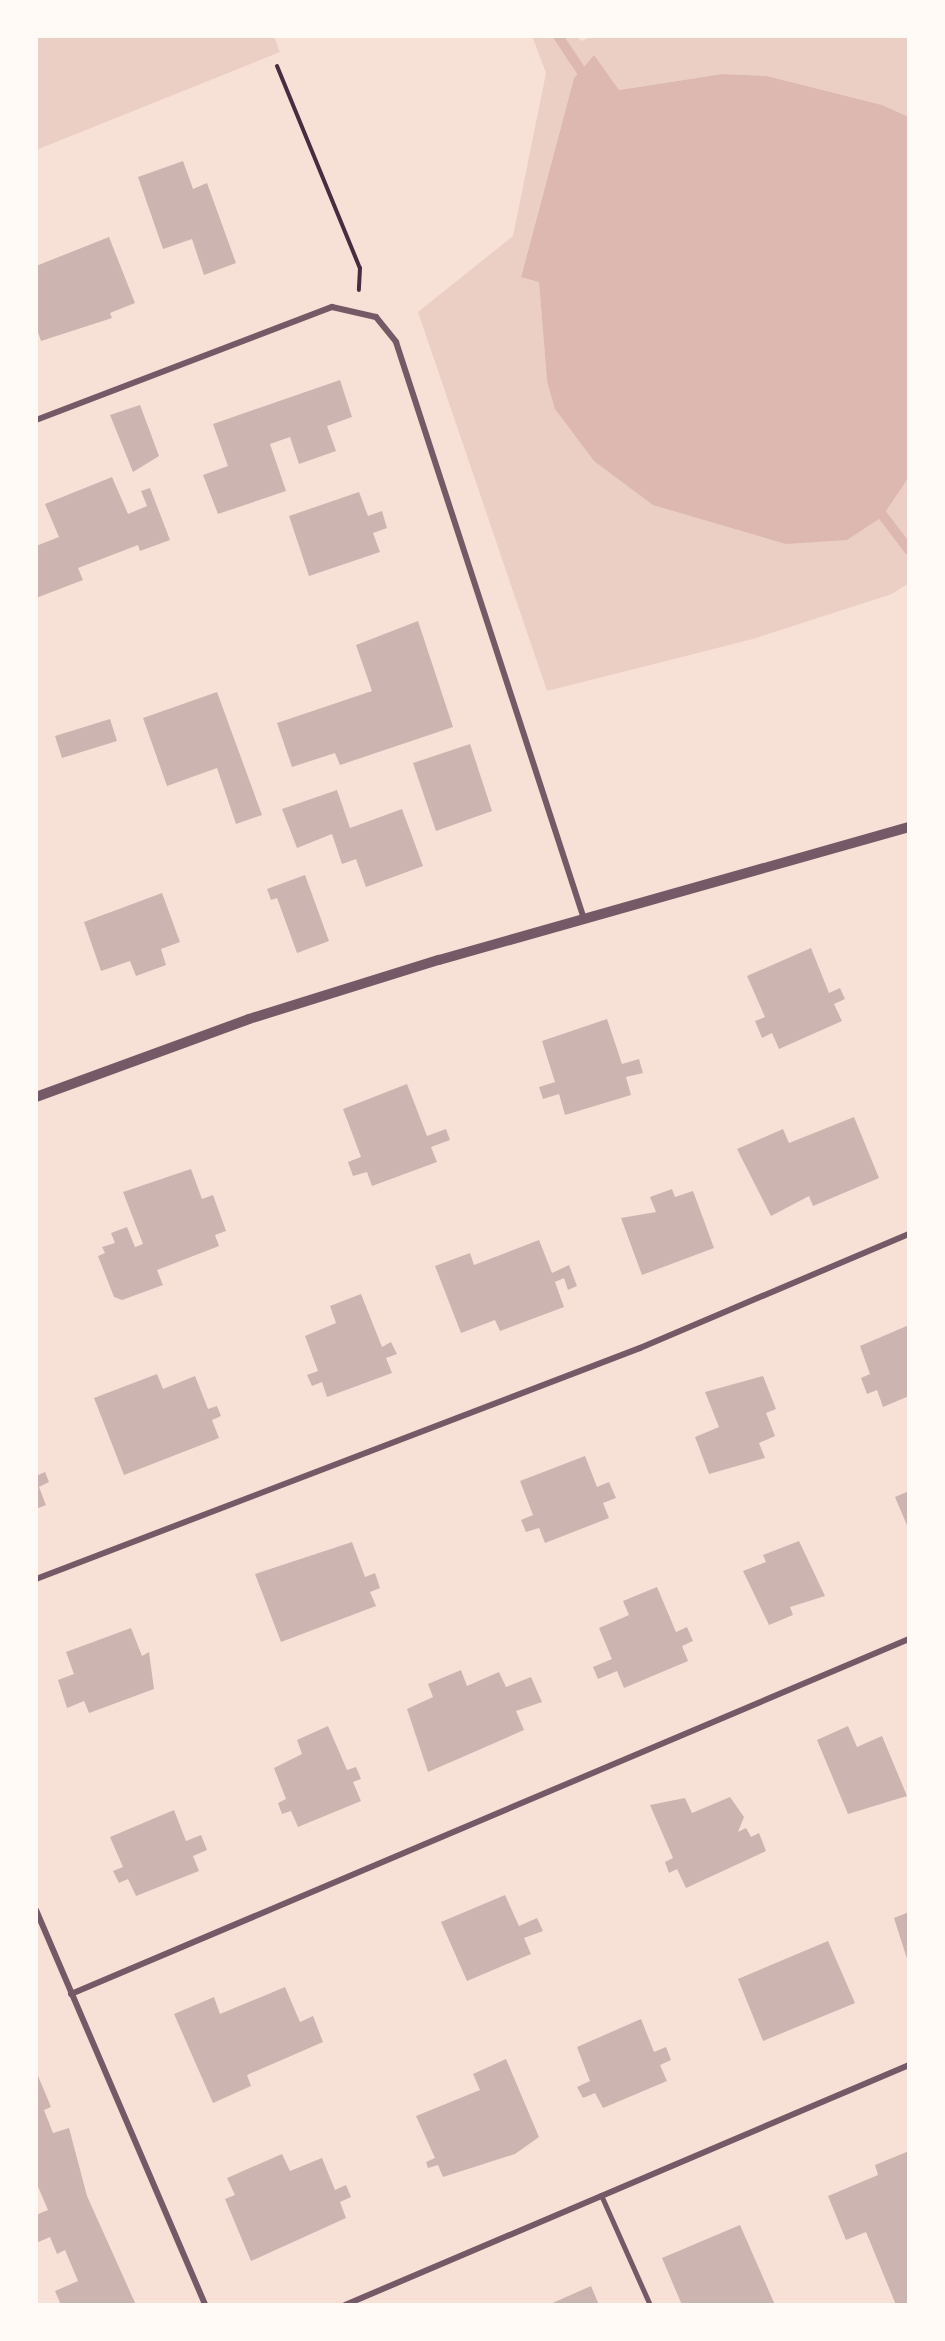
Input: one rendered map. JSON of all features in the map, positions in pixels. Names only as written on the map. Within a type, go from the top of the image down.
[{"type":"street","points":[[36,420],[332,307],[358,311],[376,317],[396,342],[584,920]]},
{"type":"street","points":[[36,1097],[249,1019],[909,827]]},
{"type":"street","points":[[36,1579],[640,1348],[909,1234]]},
{"type":"street","points":[[71,1994],[909,1639]]},
{"type":"street","points":[[36,1910],[205,2305]]},
{"type":"street","points":[[345,2305],[909,2065]]},
{"type":"street","points":[[601,2195],[650,2305]]},
{"type":"path","points":[[277,66],[360,268],[358,311]]},
{"type":"shaded area","points":[[36,36],[274,36],[280,52],[36,150]]},
{"type":"shaded area","points":[[532,36],[577,36],[581,41],[593,36],[909,36],[909,117],[882,105],[767,76],[722,74],[619,90],[593,56],[574,78],[521,276],[539,281],[547,381],[594,461],[882,517],[909,477],[909,583],[892,594],[753,639],[547,691],[418,312],[513,236],[546,73]]},
{"type":"shaded area","points":[[594,55],[619,90],[722,74],[767,76],[882,105],[909,117],[909,477],[882,517],[847,540],[786,544],[653,505],[594,461],[555,409],[547,381],[539,282],[521,277],[574,78]]},
{"type":"building","points":[[183,161],[193,189],[207,183],[236,263],[204,275],[192,239],[163,249],[138,177]]},
{"type":"building","points":[[109,237],[135,303],[110,313],[112,318],[41,341],[36,327],[36,266]]},
{"type":"building","points":[[340,380],[352,417],[327,426],[336,451],[299,464],[290,437],[270,444],[286,491],[218,514],[203,475],[228,466],[213,424]]},
{"type":"building","points":[[140,405],[159,456],[133,472],[110,415]]},
{"type":"building","points":[[112,477],[128,514],[147,506],[141,491],[150,488],[170,540],[140,551],[138,545],[78,568],[83,580],[36,598],[36,546],[59,537],[45,504]]},
{"type":"building","points":[[359,492],[368,516],[382,511],[387,528],[373,533],[380,552],[309,576],[289,516]]},
{"type":"building","points":[[418,621],[453,727],[340,765],[335,753],[292,767],[277,723],[372,691],[356,645]]},
{"type":"building","points":[[217,692],[262,815],[236,824],[217,768],[167,786],[143,718]]},
{"type":"building","points":[[110,719],[117,741],[62,758],[55,736]]},
{"type":"building","points":[[470,744],[492,811],[436,831],[413,763]]},
{"type":"building","points":[[337,790],[350,828],[402,809],[423,866],[366,887],[356,859],[342,864],[332,834],[297,848],[282,809]]},
{"type":"building","points":[[305,875],[329,941],[297,953],[277,898],[271,900],[267,889]]},
{"type":"building","points":[[162,893],[180,942],[161,949],[166,965],[136,976],[130,961],[101,971],[84,922]]},
{"type":"building","points":[[811,948],[829,993],[840,988],[845,999],[834,1004],[842,1021],[779,1049],[772,1033],[762,1038],[755,1021],[765,1017],[747,976]]},
{"type":"building","points":[[607,1019],[622,1064],[639,1059],[643,1073],[626,1077],[631,1095],[565,1115],[559,1094],[543,1099],[539,1087],[555,1082],[542,1041]]},
{"type":"building","points":[[407,1084],[427,1136],[446,1129],[450,1140],[431,1147],[437,1162],[372,1186],[367,1172],[353,1176],[348,1162],[361,1157],[343,1109]]},
{"type":"building","points":[[854,1117],[879,1178],[813,1206],[809,1196],[771,1216],[737,1149],[783,1129],[789,1143]]},
{"type":"building","points":[[191,1169],[202,1199],[213,1195],[226,1231],[215,1235],[219,1246],[157,1270],[163,1285],[122,1300],[114,1297],[98,1256],[105,1253],[102,1247],[115,1243],[111,1233],[127,1227],[135,1247],[143,1244],[123,1192]]},
{"type":"building","points":[[672,1189],[675,1197],[693,1191],[714,1248],[642,1275],[621,1218],[656,1212],[650,1197]]},
{"type":"building","points":[[539,1240],[552,1273],[569,1265],[577,1286],[568,1290],[564,1278],[555,1282],[564,1307],[500,1331],[495,1320],[461,1333],[435,1266],[470,1253],[474,1265]]},
{"type":"building","points":[[361,1294],[382,1347],[391,1342],[397,1354],[386,1358],[392,1373],[327,1397],[322,1382],[312,1386],[307,1375],[318,1371],[305,1336],[336,1323],[330,1306]]},
{"type":"building","points":[[909,1325],[909,1396],[883,1407],[877,1390],[867,1394],[861,1378],[870,1374],[860,1346]]},
{"type":"building","points":[[157,1374],[163,1389],[195,1376],[208,1409],[217,1406],[221,1416],[212,1420],[219,1438],[124,1475],[94,1398]]},
{"type":"building","points":[[763,1376],[776,1409],[766,1413],[775,1436],[759,1443],[765,1458],[709,1474],[695,1437],[719,1427],[705,1392]]},
{"type":"building","points":[[585,1456],[597,1487],[609,1482],[616,1498],[603,1503],[609,1518],[545,1543],[539,1528],[526,1532],[521,1520],[533,1515],[520,1481]]},
{"type":"building","points":[[45,1472],[49,1482],[39,1487],[46,1505],[36,1509],[36,1476]]},
{"type":"building","points":[[909,1491],[909,1530],[895,1497]]},
{"type":"building","points":[[799,1541],[825,1596],[790,1607],[793,1615],[769,1625],[743,1571],[766,1562],[763,1555]]},
{"type":"building","points":[[352,1542],[365,1577],[375,1573],[380,1588],[370,1592],[376,1606],[281,1642],[255,1574]]},
{"type":"building","points":[[657,1587],[676,1632],[687,1627],[693,1641],[682,1646],[688,1661],[624,1688],[617,1671],[598,1679],[593,1667],[612,1659],[599,1628],[629,1615],[623,1601]]},
{"type":"building","points":[[131,1628],[142,1656],[149,1652],[154,1689],[89,1713],[84,1701],[67,1708],[58,1680],[74,1674],[66,1652]]},
{"type":"building","points":[[461,1670],[467,1686],[499,1672],[506,1687],[531,1677],[542,1702],[516,1711],[524,1730],[428,1772],[407,1709],[433,1697],[428,1684]]},
{"type":"building","points":[[328,1726],[347,1770],[356,1767],[361,1779],[353,1782],[361,1801],[298,1827],[291,1811],[282,1814],[278,1803],[286,1799],[274,1768],[302,1754],[297,1740]]},
{"type":"building","points":[[848,1726],[857,1747],[882,1736],[907,1796],[848,1814],[817,1740]]},
{"type":"building","points":[[730,1797],[744,1817],[738,1832],[746,1828],[751,1837],[759,1833],[766,1851],[686,1888],[677,1869],[669,1873],[665,1862],[673,1858],[650,1805],[685,1798],[692,1813]]},
{"type":"building","points":[[174,1810],[186,1841],[201,1835],[207,1850],[193,1856],[199,1871],[136,1896],[128,1879],[119,1883],[113,1871],[123,1867],[110,1837]]},
{"type":"building","points":[[505,1895],[519,1926],[537,1918],[543,1931],[524,1938],[531,1954],[467,1981],[441,1922]]},
{"type":"building","points":[[909,1912],[909,1965],[894,1918]]},
{"type":"building","points":[[828,1941],[855,2003],[763,2041],[738,1979]]},
{"type":"building","points":[[285,1987],[300,2022],[313,2016],[323,2042],[247,2075],[251,2086],[213,2103],[174,2014],[214,1997],[220,2014]]},
{"type":"building","points":[[641,2019],[654,2052],[666,2047],[671,2060],[660,2065],[667,2081],[603,2108],[595,2093],[583,2098],[577,2087],[590,2081],[577,2047]]},
{"type":"building","points":[[506,2059],[539,2137],[515,2154],[443,2177],[438,2165],[428,2168],[426,2162],[435,2158],[416,2116],[480,2090],[473,2074]]},
{"type":"building","points":[[36,2071],[51,2107],[44,2110],[53,2133],[69,2128],[87,2196],[136,2305],[61,2305],[55,2291],[78,2281],[65,2250],[57,2254],[50,2237],[36,2243],[36,2215],[48,2210],[36,2182]]},
{"type":"building","points":[[909,2151],[909,2305],[896,2305],[866,2232],[846,2240],[828,2196],[878,2175],[875,2165]]},
{"type":"building","points":[[282,2154],[290,2171],[322,2158],[335,2190],[346,2185],[351,2197],[340,2202],[346,2218],[251,2261],[225,2199],[235,2195],[227,2178]]},
{"type":"building","points":[[740,2225],[775,2305],[682,2305],[662,2258]]},
{"type":"building","points":[[591,2286],[599,2305],[548,2305]]},
{"type":"waterway","points":[[558,36],[588,81]]},
{"type":"waterway","points":[[875,505],[909,550]]}]
